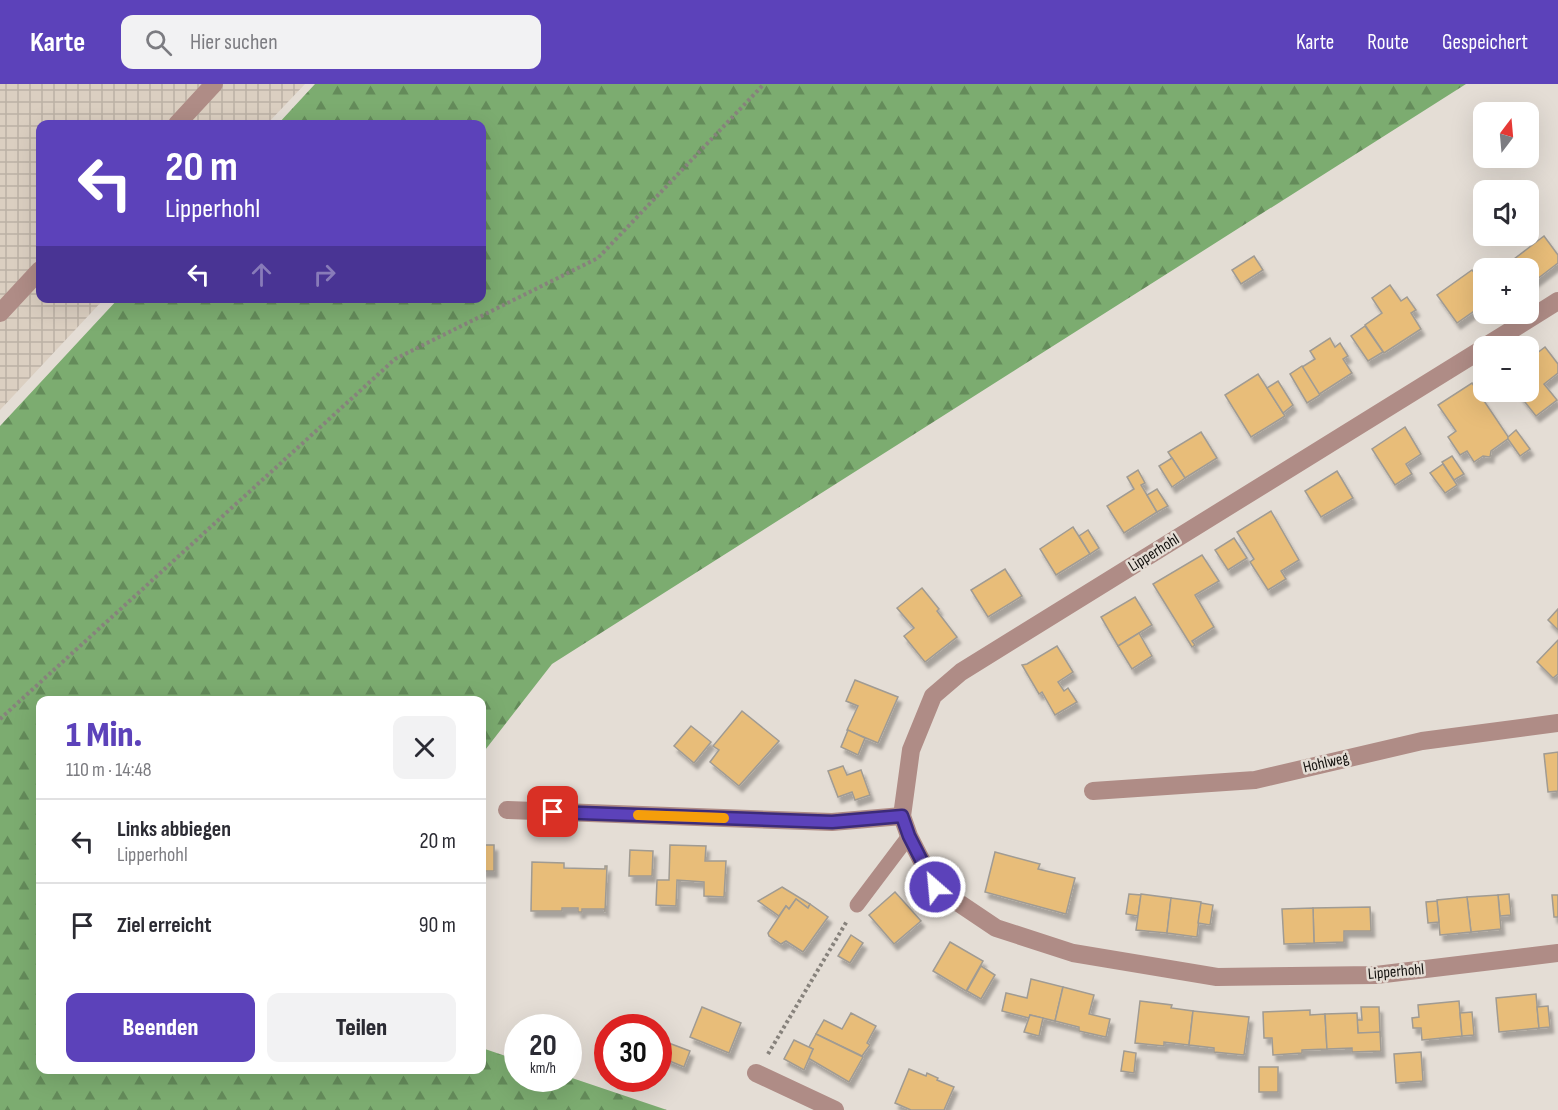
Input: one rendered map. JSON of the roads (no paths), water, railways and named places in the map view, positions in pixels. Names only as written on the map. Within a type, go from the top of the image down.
[{"type":"street","points":[[181,120],[214,84]]},
{"type":"street","points":[[0,313],[36,274]]},
{"type":"street","name":"Lipperhohl","points":[[1503,336],[1558,302]]},
{"type":"street","name":"Lipperhohl","points":[[1473,354],[961,672],[933,696],[911,750],[902,816],[909,836],[935,887],[996,928],[1073,953],[1217,977],[1376,975],[1558,953]]},
{"type":"street","name":"Hohlweg","points":[[1093,791],[1255,780],[1422,741],[1558,723]]},
{"type":"street","points":[[507,810],[832,822],[902,816]]},
{"type":"street","points":[[756,1073],[836,1110]]},
{"type":"lane","points":[[857,905],[909,836]]}]
